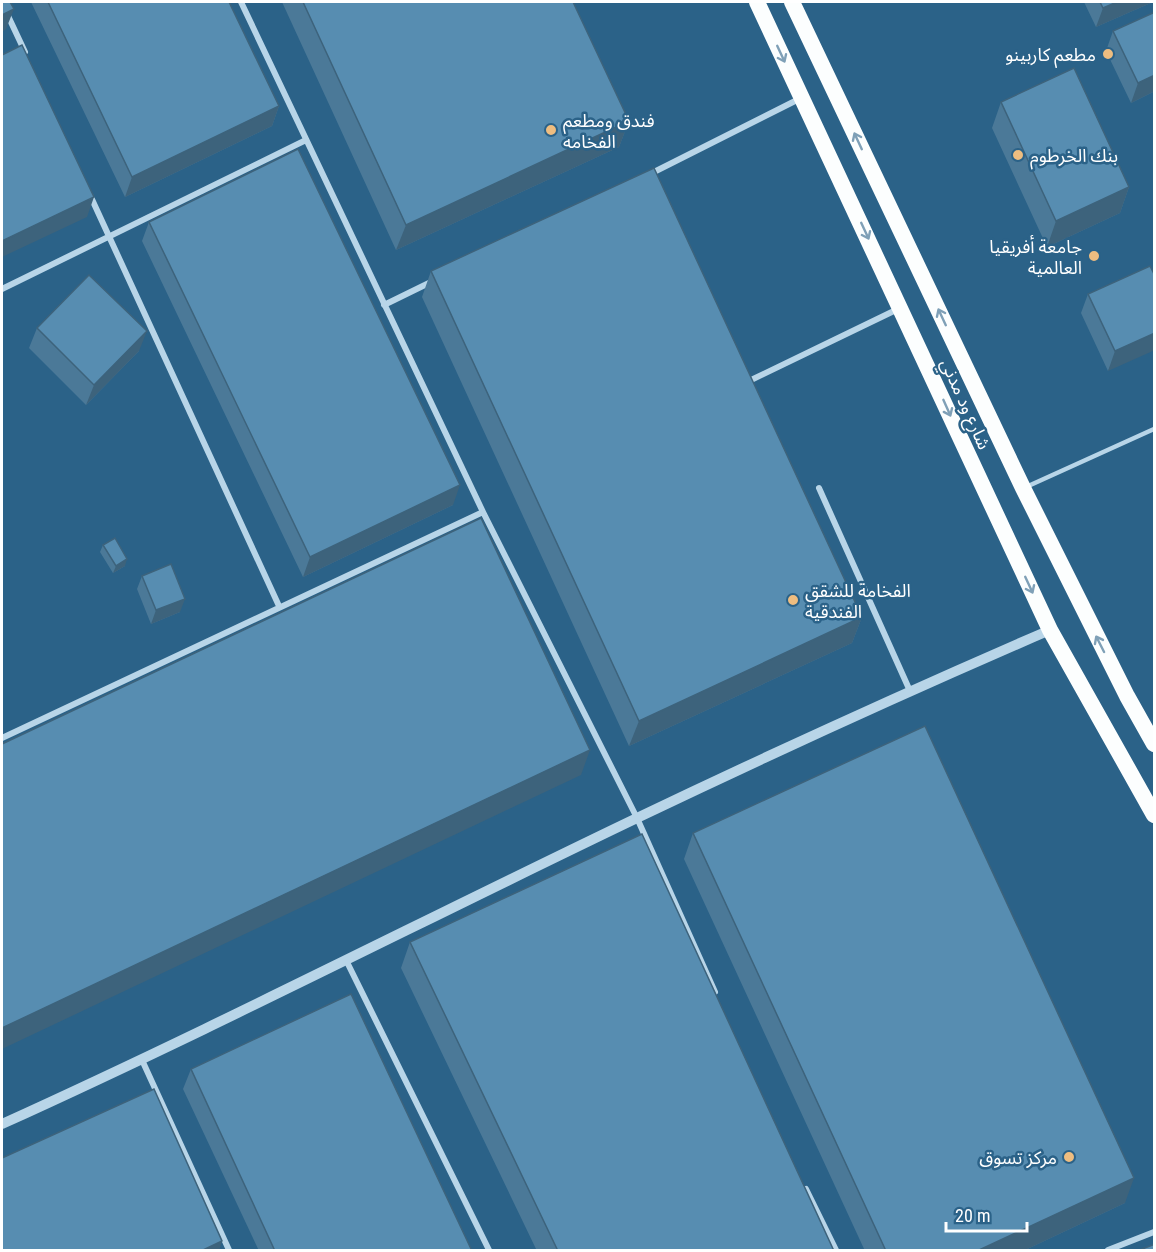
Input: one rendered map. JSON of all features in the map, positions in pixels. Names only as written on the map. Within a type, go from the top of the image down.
[{"type":"highway","name":"شارع ود مدني","points":[[757,2],[1050,630],[1155,815]]},
{"type":"highway","name":"شارع ود مدني","points":[[792,2],[1023,488],[1127,696],[1155,744]]},
{"type":"street","points":[[241,2],[483,512],[636,818],[719,1003]]},
{"type":"street","points":[[2,3],[27,58]]},
{"type":"street","points":[[12,52],[22,47]]},
{"type":"street","points":[[641,179],[802,98]]},
{"type":"street","points":[[2,289],[306,140]]},
{"type":"street","points":[[85,184],[279,606]]},
{"type":"street","points":[[384,305],[438,279]]},
{"type":"street","points":[[749,381],[901,308]]},
{"type":"street","points":[[819,488],[910,691]]},
{"type":"street","points":[[2,738],[483,512]]},
{"type":"street","points":[[2,1124],[142,1060],[636,818],[910,691],[1050,630]]},
{"type":"street","points":[[346,960],[489,1251]]},
{"type":"street","points":[[142,1060],[229,1251]]},
{"type":"street","points":[[804,1186],[836,1251]]},
{"type":"street","points":[[1108,1251],[1155,1232]]},
{"type":"lane","points":[[1023,488],[1155,429]]},
{"type":"building","points":[[2,2],[10,2],[14,9],[2,15]]},
{"type":"building","points":[[48,2],[229,2],[279,106],[132,177]]},
{"type":"building","points":[[303,2],[573,2],[629,121],[406,225]]},
{"type":"building","points":[[1100,2],[1117,2],[1103,8]]},
{"type":"building","points":[[1155,12],[1155,75],[1138,83],[1113,31]]},
{"type":"building","points":[[22,45],[94,197],[2,241],[2,55]]},
{"type":"building","points":[[1074,68],[1129,187],[1056,221],[1001,102]]},
{"type":"building","points":[[298,149],[460,485],[310,557],[149,222]]},
{"type":"building","points":[[654,168],[862,617],[639,721],[431,271]]},
{"type":"building","points":[[1150,266],[1155,276],[1155,333],[1115,351],[1088,294]]},
{"type":"building","points":[[89,275],[147,331],[94,385],[37,328]]},
{"type":"building","points":[[481,518],[590,750],[2,1028],[2,744]]},
{"type":"building","points":[[115,538],[127,559],[116,566],[103,545]]},
{"type":"building","points":[[171,564],[185,599],[156,610],[142,576]]},
{"type":"building","points":[[925,726],[1134,1178],[977,1251],[886,1251],[693,833]]},
{"type":"building","points":[[642,834],[834,1251],[558,1251],[410,942]]},
{"type":"building","points":[[351,994],[472,1251],[275,1251],[191,1069]]},
{"type":"building","points":[[154,1089],[222,1241],[201,1251],[2,1251],[2,1158]]},
{"type":"building","points":[[1155,1244],[1155,1251],[1137,1251]]},
{"type":"place","name":"مطعم كاربينو","points":[[1108,54]]},
{"type":"place","name":"فندق ومطعم الفخامه","points":[[551,130]]},
{"type":"place","name":"بنك الخرطوم","points":[[1018,155]]},
{"type":"place","name":"جامعة أفريقيا العالمية","points":[[1094,256]]},
{"type":"place","name":"الفخامة للشقق الفندقية","points":[[793,600]]},
{"type":"place","name":"مركز تسوق","points":[[1069,1157]]}]
